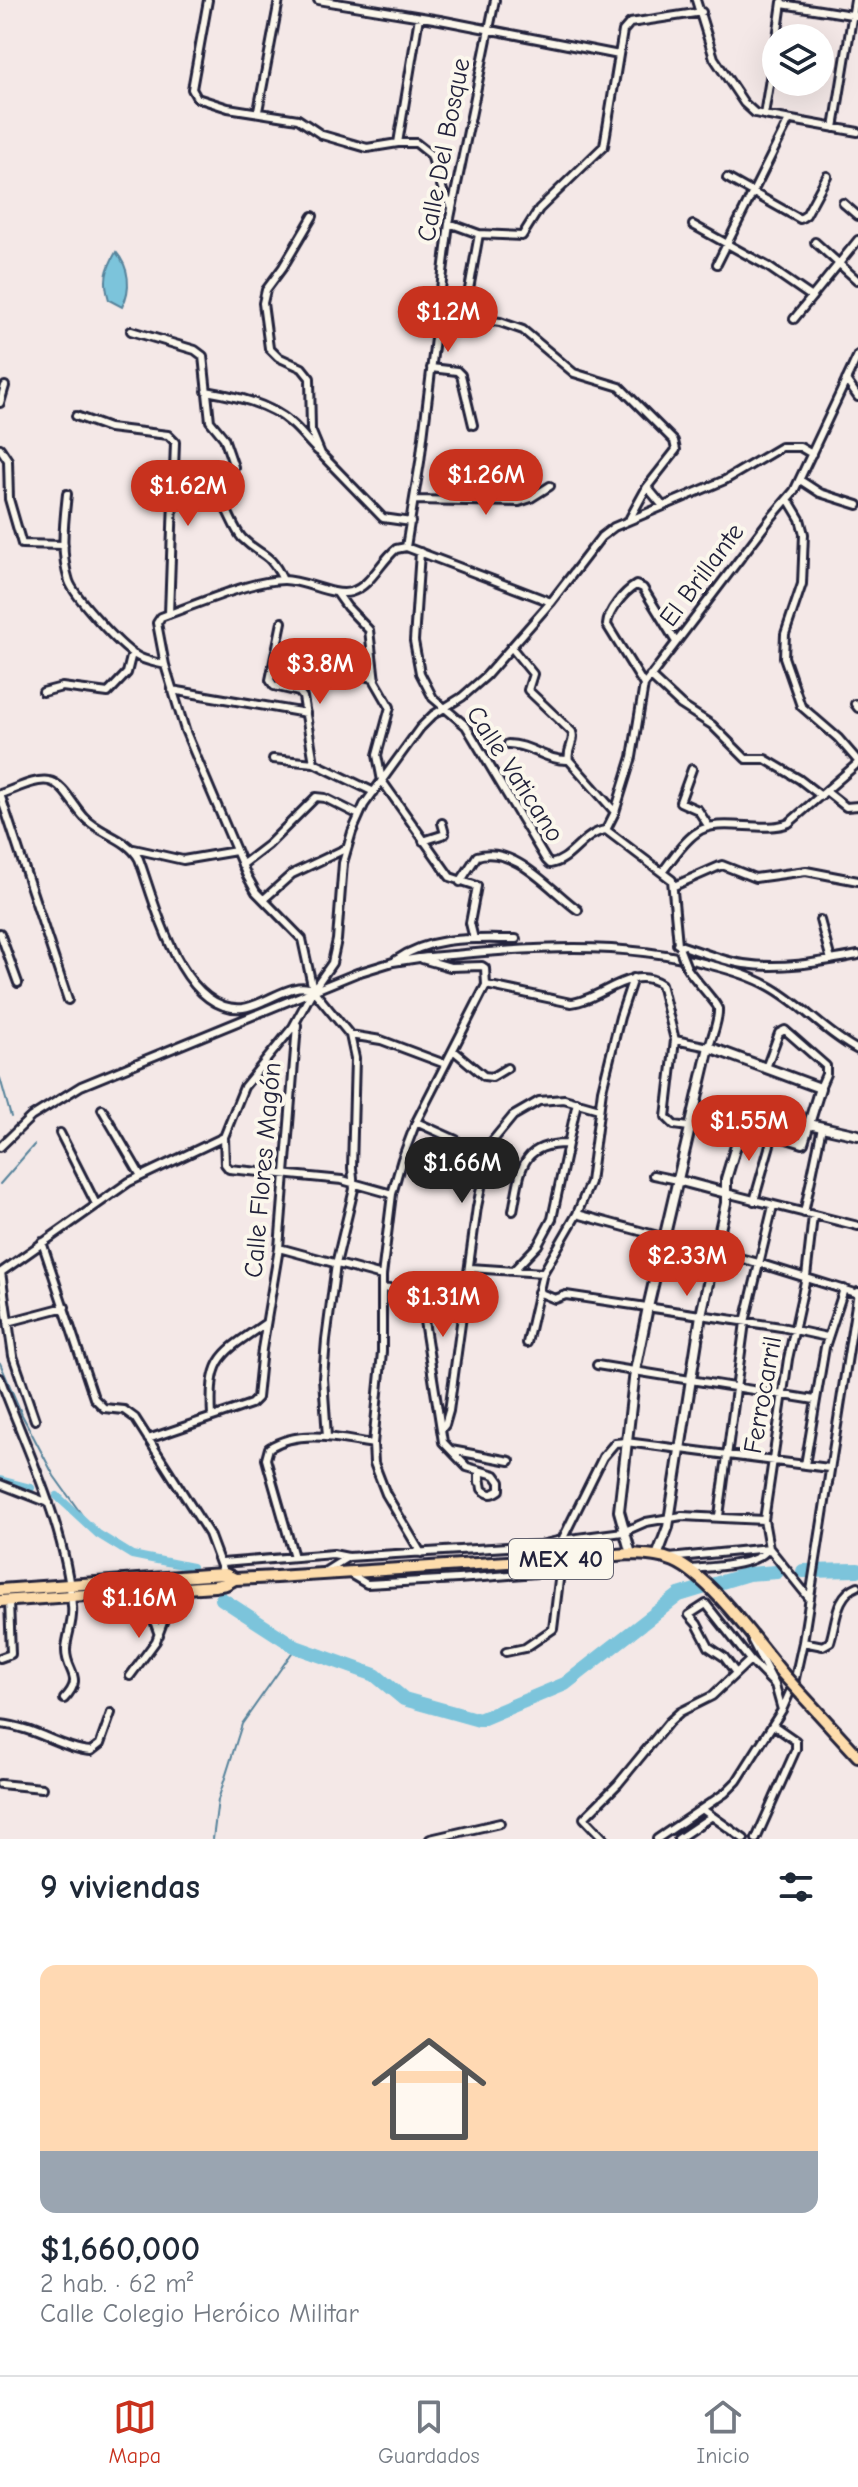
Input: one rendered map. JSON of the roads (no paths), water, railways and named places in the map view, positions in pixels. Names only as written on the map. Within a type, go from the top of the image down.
[{"type":"main road","name":"MEX 40","points":[[4,1595],[70,1585],[350,1574],[631,1554],[661,1557],[689,1569],[714,1593],[858,1756]]},
{"type":"main road","name":"MEX 40","points":[[4,1595],[71,1597],[144,1592],[229,1579]]},
{"type":"street","points":[[208,0],[193,92],[197,98],[217,105],[298,119],[322,135],[367,148],[416,143],[428,150],[452,207]]},
{"type":"street","points":[[258,111],[279,0]]},
{"type":"street","points":[[318,0],[351,3],[619,55]]},
{"type":"street","name":"Calle Del Bosque","points":[[406,547],[415,500],[449,223],[495,0]]},
{"type":"street","points":[[696,0],[714,58],[744,103],[755,113],[858,132]]},
{"type":"street","points":[[834,128],[855,15],[855,0]]},
{"type":"street","points":[[779,24],[782,2],[855,15]]},
{"type":"street","points":[[449,223],[479,234],[522,236],[539,209],[601,150],[606,141],[623,31],[630,23],[702,12]]},
{"type":"street","points":[[398,143],[419,17]]},
{"type":"street","points":[[764,115],[767,96]]},
{"type":"street","points":[[717,264],[789,120]]},
{"type":"street","points":[[727,178],[800,219],[806,215],[827,176]]},
{"type":"street","points":[[843,203],[858,216]]},
{"type":"street","points":[[313,216],[266,290],[263,303],[269,348],[278,357],[302,368],[310,378],[311,430],[321,454]]},
{"type":"street","points":[[693,225],[812,297]]},
{"type":"street","points":[[464,317],[479,234]]},
{"type":"street","points":[[794,319],[858,240]]},
{"type":"street","points":[[815,242],[857,280]]},
{"type":"street","points":[[437,313],[516,326],[574,373],[613,383],[627,392],[676,445],[673,455],[647,487],[630,518]]},
{"type":"street","points":[[131,331],[200,352],[210,421],[224,438],[234,467]]},
{"type":"street","name":"El Brillante","points":[[606,830],[615,812],[632,757],[644,685],[788,499],[800,480],[858,355]]},
{"type":"street","points":[[431,368],[457,371],[461,375],[473,425]]},
{"type":"street","points":[[846,380],[858,397]]},
{"type":"street","points":[[0,403],[5,386]]},
{"type":"street","points":[[206,391],[240,398],[290,421],[383,518],[411,522]]},
{"type":"street","points":[[76,416],[109,428],[168,435],[175,442],[169,614]]},
{"type":"street","points":[[392,1194],[353,1182],[227,1168],[224,1159],[224,1137],[244,1087],[297,1020],[327,972],[335,953],[342,875],[347,848],[359,815],[420,728],[474,687],[551,602],[601,537],[630,518],[725,480],[781,447],[800,447],[812,454]]},
{"type":"street","points":[[0,448],[8,460],[9,499],[22,544],[64,545]]},
{"type":"street","points":[[800,480],[829,497],[858,505]]},
{"type":"street","points":[[415,500],[519,502],[550,486]]},
{"type":"street","points":[[647,487],[662,505]]},
{"type":"street","points":[[67,494],[64,545],[71,586],[132,653],[165,665]]},
{"type":"street","points":[[231,497],[226,509],[242,537],[274,562],[283,580]]},
{"type":"street","points":[[663,871],[695,833],[709,827],[782,826],[824,794],[858,762],[838,738],[805,712],[792,685],[784,657],[785,634],[802,584],[804,534],[800,519],[788,499]]},
{"type":"street","points":[[327,1437],[323,1378],[336,1264],[354,1195],[355,1058],[350,1035],[313,990],[302,939],[250,883],[190,745],[165,665],[157,623],[161,617],[265,582],[300,580],[345,593],[360,588],[396,549],[406,547],[551,602]]},
{"type":"street","name":"Calle Vaticano","points":[[420,552],[415,654],[428,691],[466,726],[550,864],[559,862],[595,832],[606,830]]},
{"type":"street","points":[[644,685],[606,621],[630,589],[636,585],[643,588],[676,642]]},
{"type":"street","points":[[337,592],[369,630],[375,678],[390,707],[377,755],[382,781],[450,877],[478,888],[470,923],[474,939]]},
{"type":"street","points":[[282,622],[270,680],[274,686],[299,692],[303,697],[314,763]]},
{"type":"street","points":[[511,647],[533,674],[528,690],[573,735],[569,760],[615,812]]},
{"type":"street","points":[[43,692],[62,687],[108,693],[127,673],[132,653]]},
{"type":"street","points":[[339,672],[375,678]]},
{"type":"street","points":[[650,676],[681,705],[718,730],[746,759],[765,759],[846,807],[858,806]]},
{"type":"street","points":[[172,690],[306,713]]},
{"type":"street","points":[[508,744],[524,746],[557,760],[569,760]]},
{"type":"street","points":[[273,759],[314,763],[374,792]]},
{"type":"street","points":[[692,769],[680,802],[698,810],[709,827]]},
{"type":"street","points":[[68,1000],[0,794],[40,781],[51,781],[59,786],[89,822],[132,848],[183,860],[236,851]]},
{"type":"street","points":[[242,865],[268,845],[316,797],[325,798],[359,815]]},
{"type":"street","points":[[423,841],[445,834],[442,823]]},
{"type":"street","points":[[606,830],[663,871],[674,886],[679,947],[695,982],[716,1001],[719,1010],[689,1127],[635,1371],[619,1511],[631,1554]]},
{"type":"street","points":[[132,848],[139,859],[170,944],[188,976],[206,997],[222,1005],[240,1008],[301,986],[313,990]]},
{"type":"street","points":[[264,899],[292,874],[347,848]]},
{"type":"street","points":[[460,882],[474,859],[481,855],[519,863],[578,910]]},
{"type":"street","points":[[674,886],[715,867],[728,865],[755,878],[806,871],[858,881]]},
{"type":"street","points":[[820,920],[831,960]]},
{"type":"street","points":[[0,933],[18,983]]},
{"type":"street","points":[[393,962],[413,949],[448,939],[516,939]]},
{"type":"street","points":[[0,1147],[49,1104],[81,1086],[313,990],[393,962],[419,958],[580,947],[654,952],[737,972],[769,986],[839,1040],[858,1050]]},
{"type":"street","points":[[679,947],[741,964],[761,966],[858,955]]},
{"type":"street","points":[[419,958],[450,967],[482,966],[485,968],[486,985],[406,1146],[392,1194],[382,1276],[382,1352],[374,1463],[380,1482],[421,1553]]},
{"type":"street","points":[[486,985],[571,1003],[581,1002],[633,978],[651,978],[661,984],[675,1040],[665,1111],[669,1122],[689,1127]]},
{"type":"street","points":[[527,1343],[543,1273],[587,1193],[594,1164],[599,1109],[620,1017],[633,978]]},
{"type":"street","name":"Calle Flores Magón","points":[[212,1417],[251,1404],[257,1398],[279,1248],[297,1020]]},
{"type":"street","points":[[766,1068],[781,1031],[788,1032],[822,1061],[827,1070],[803,1143]]},
{"type":"street","points":[[350,1035],[381,1040],[445,1064]]},
{"type":"street","points":[[675,1040],[709,1047],[820,1088]]},
{"type":"street","points":[[453,1050],[484,1076],[492,1077],[507,1068]]},
{"type":"street","points":[[441,1430],[449,1411],[485,1160],[495,1136],[513,1116],[539,1101],[564,1099],[599,1109]]},
{"type":"street","points":[[513,1271],[538,1245],[549,1228],[577,1102]]},
{"type":"street","points":[[102,1109],[141,1176]]},
{"type":"street","points":[[416,1122],[456,1140]]},
{"type":"street","points":[[809,1124],[858,1135]]},
{"type":"street","points":[[769,1548],[661,1557],[701,1315],[726,1203],[726,1179],[741,1129],[748,1126],[818,1147]]},
{"type":"street","points":[[804,1213],[822,1127]]},
{"type":"street","points":[[60,1133],[96,1204]]},
{"type":"street","points":[[754,1201],[773,1134]]},
{"type":"street","points":[[35,1420],[16,1368],[0,1272],[141,1176],[224,1137]]},
{"type":"street","points":[[513,1211],[522,1168],[534,1150],[568,1144]]},
{"type":"street","points":[[653,1175],[858,1226]]},
{"type":"street","points":[[719,1516],[745,1322],[773,1206]]},
{"type":"street","points":[[577,1214],[858,1293],[794,1683],[782,1710],[737,1781],[660,1838]]},
{"type":"street","name":"Ferrocarril","points":[[810,1599],[769,1548],[764,1520],[782,1395],[806,1277],[813,1216]]},
{"type":"street","points":[[42,1242],[96,1402],[104,1408],[132,1414],[198,1515],[229,1579]]},
{"type":"street","points":[[279,1248],[382,1276]]},
{"type":"street","points":[[470,1268],[543,1273]]},
{"type":"street","points":[[382,1288],[407,1291],[418,1300],[422,1308],[443,1442],[463,1464],[479,1471],[488,1471],[500,1482],[500,1490],[488,1498],[479,1482],[479,1471]]},
{"type":"street","points":[[805,1465],[827,1337],[844,1289]]},
{"type":"street","points":[[538,1292],[555,1299],[566,1295],[827,1337]]},
{"type":"street","points":[[8,1322],[65,1307]]},
{"type":"street","points":[[148,1439],[212,1417],[211,1382],[219,1359],[226,1350],[266,1323]]},
{"type":"street","points":[[597,1365],[815,1400]]},
{"type":"street","points":[[0,1378],[50,1503],[70,1585],[72,1616],[66,1654],[75,1682],[73,1690],[64,1699]]},
{"type":"street","points":[[294,1557],[266,1454],[269,1448],[279,1442],[327,1437],[373,1444]]},
{"type":"street","points":[[562,1540],[607,1451],[615,1443],[829,1468]]},
{"type":"street","points":[[451,1450],[510,1461]]},
{"type":"street","points":[[0,1484],[50,1503]]},
{"type":"street","points":[[222,1563],[333,1554],[348,1557],[540,1545],[623,1532],[646,1522],[669,1518],[719,1516],[764,1520]]},
{"type":"street","points":[[689,1569],[754,1560],[769,1548]]},
{"type":"street","points":[[350,1574],[367,1584],[560,1572],[599,1565],[618,1555]]},
{"type":"street","points":[[322,1573],[348,1557]]},
{"type":"street","points":[[506,1652],[525,1648],[553,1629],[560,1572]]},
{"type":"street","points":[[803,1642],[823,1646],[830,1642],[841,1598],[848,1590],[858,1586]]},
{"type":"street","points":[[144,1592],[159,1635]]},
{"type":"street","points":[[0,1658],[11,1654],[4,1595]]},
{"type":"street","points":[[130,1676],[159,1635],[169,1604],[147,1604]]},
{"type":"street","points":[[736,1673],[724,1657],[709,1647],[689,1615],[706,1604],[750,1660],[775,1685]]},
{"type":"street","points":[[0,1637],[10,1637]]},
{"type":"street","points":[[751,1637],[775,1685],[782,1710]]},
{"type":"street","points":[[604,1839],[584,1818],[680,1712],[712,1696],[750,1660]]},
{"type":"street","points":[[0,1724],[29,1729],[78,1749],[91,1751],[100,1744],[111,1713]]},
{"type":"street","points":[[756,1839],[796,1749],[796,1741],[773,1725]]},
{"type":"street","points":[[0,1784],[42,1788]]},
{"type":"street","points":[[702,1809],[744,1839]]},
{"type":"street","points":[[678,1839],[712,1816]]},
{"type":"street","points":[[430,1839],[500,1823]]},
{"type":"water","points":[[116,252],[128,278],[122,307],[109,300],[106,287],[108,270]]},
{"type":"waterway","points":[[0,1078],[11,1117]]},
{"type":"waterway","points":[[0,1184],[34,1145]]},
{"type":"waterway","points":[[0,1363],[22,1415],[54,1476],[92,1529]]},
{"type":"waterway","points":[[0,1480],[31,1488]]},
{"type":"waterway","points":[[57,1496],[98,1534],[132,1555],[192,1567]]},
{"type":"waterway","points":[[803,1571],[858,1570]]},
{"type":"waterway","points":[[222,1599],[296,1647],[375,1675],[404,1699],[479,1720],[565,1684],[679,1595],[748,1574],[777,1572]]},
{"type":"waterway","points":[[213,1839],[218,1800],[242,1724],[296,1647]]}]
